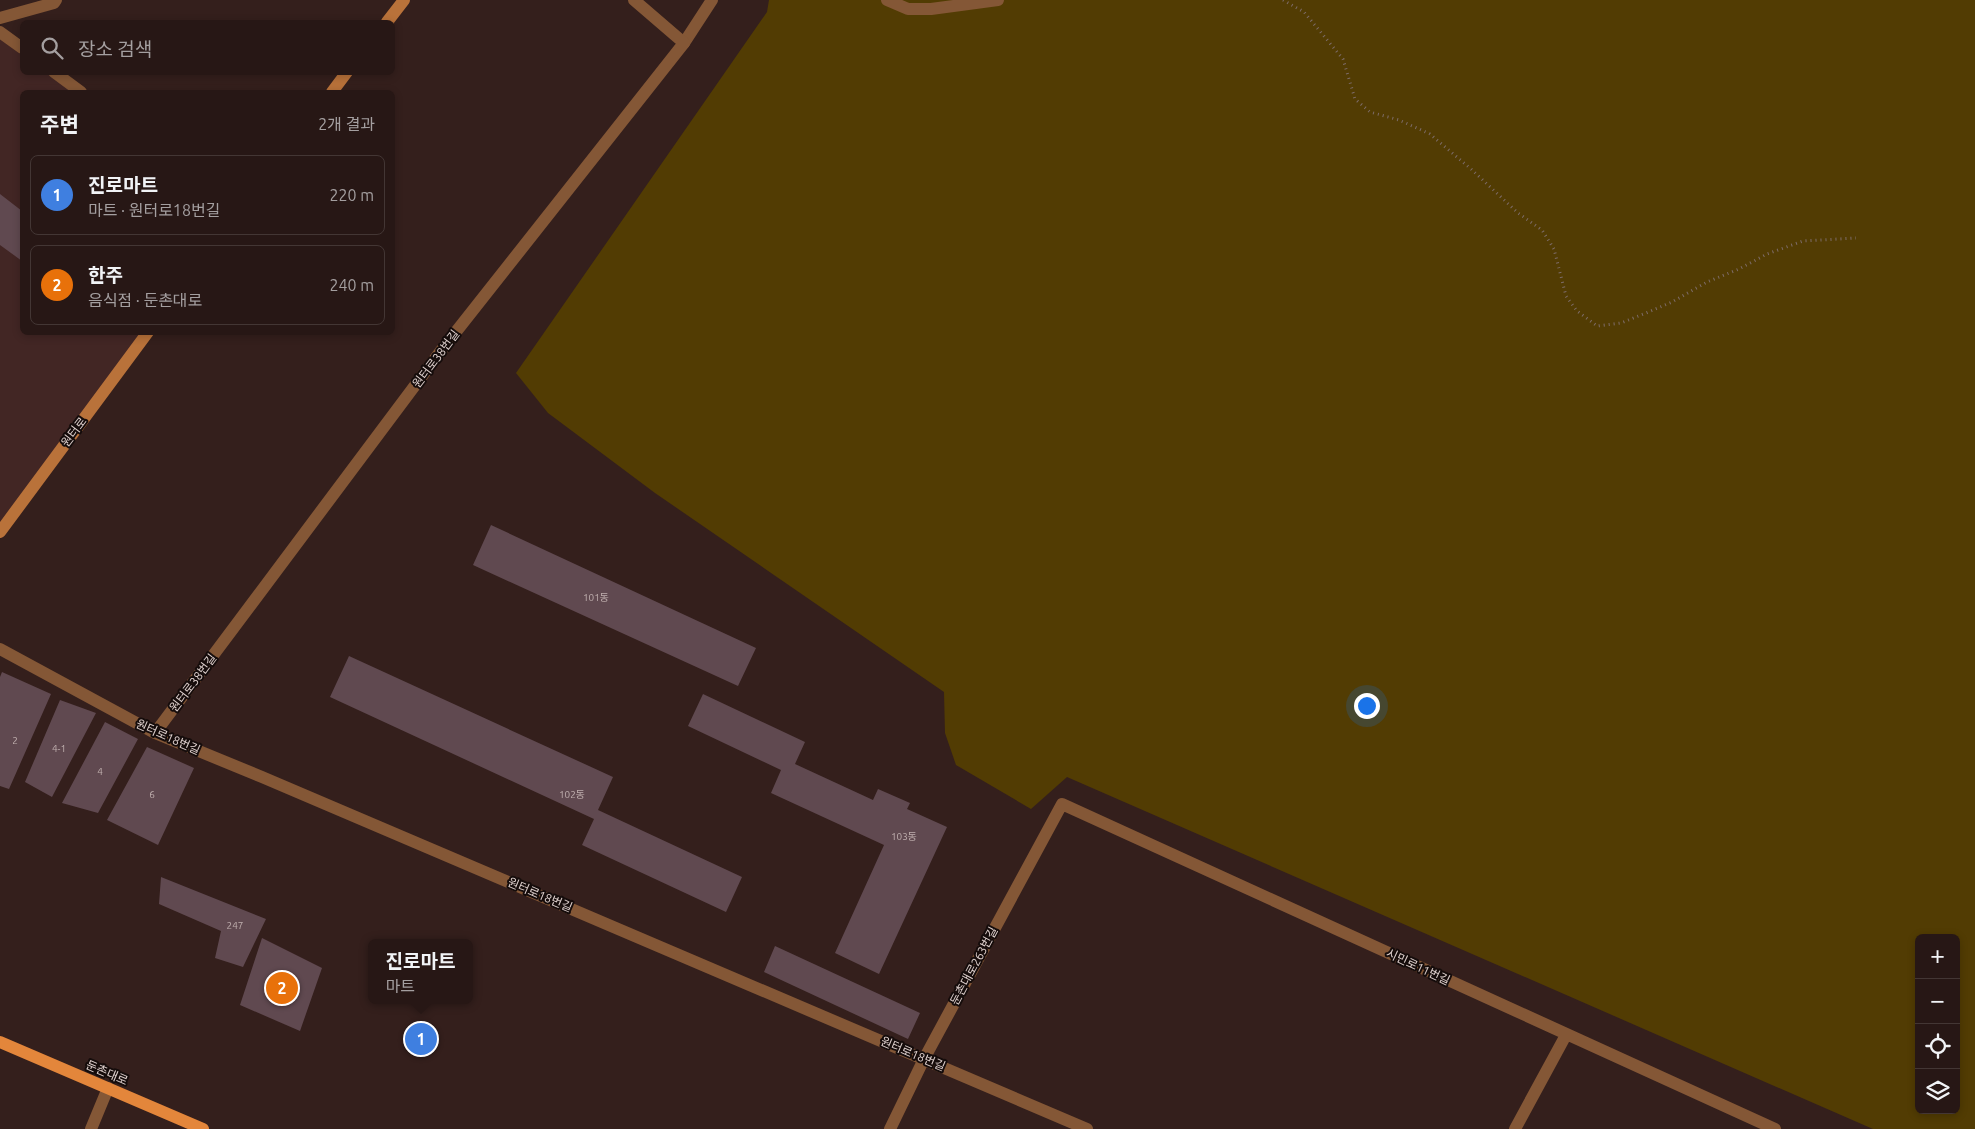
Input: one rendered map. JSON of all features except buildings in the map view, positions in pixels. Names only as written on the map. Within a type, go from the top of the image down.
[{"type":"main road","points":[[388,20],[404,0]]},
{"type":"main road","points":[[334,90],[345,75]]},
{"type":"main road","name":"원터로","points":[[0,532],[146,335]]},
{"type":"main road","name":"둔촌대로","points":[[0,1042],[203,1129]]},
{"type":"street","points":[[0,18],[56,0]]},
{"type":"street","points":[[634,0],[684,43]]},
{"type":"street","name":"원터로38번길","points":[[155,733],[440,352],[684,43],[712,0]]},
{"type":"street","points":[[887,0],[908,9],[931,9],[998,0]]},
{"type":"street","points":[[0,32],[20,47]]},
{"type":"street","points":[[58,75],[78,90]]},
{"type":"street","name":"원터로18번길","points":[[0,650],[155,733],[1086,1129]]},
{"type":"street","name":"둔촌대로263번길","points":[[890,1129],[924,1059],[1062,804]]},
{"type":"street","name":"시민로11번길","points":[[1062,804],[1775,1129]]},
{"type":"street","points":[[1514,1129],[1566,1035]]},
{"type":"street","points":[[91,1129],[108,1088]]},
{"type":"path","points":[[1282,0],[1304,12],[1343,59],[1355,98],[1370,112],[1399,120],[1430,134],[1518,213],[1542,230],[1554,249],[1566,296],[1577,312],[1597,326],[1622,323],[1672,302],[1708,282],[1739,269],[1767,254],[1803,241],[1856,238]]},
{"type":"shaded area","points":[[769,0],[1975,0],[1975,1129],[1873,1129],[1067,777],[1031,809],[956,765],[945,733],[944,692],[655,493],[548,413],[516,373],[767,12]]},
{"type":"shaded area","points":[[0,39],[20,54],[20,75],[49,75],[71,90],[20,90],[20,335],[147,335],[0,532]]},
{"type":"place","name":"한주","points":[[282,988]]},
{"type":"place","name":"진로마트","points":[[421,1039]]}]
